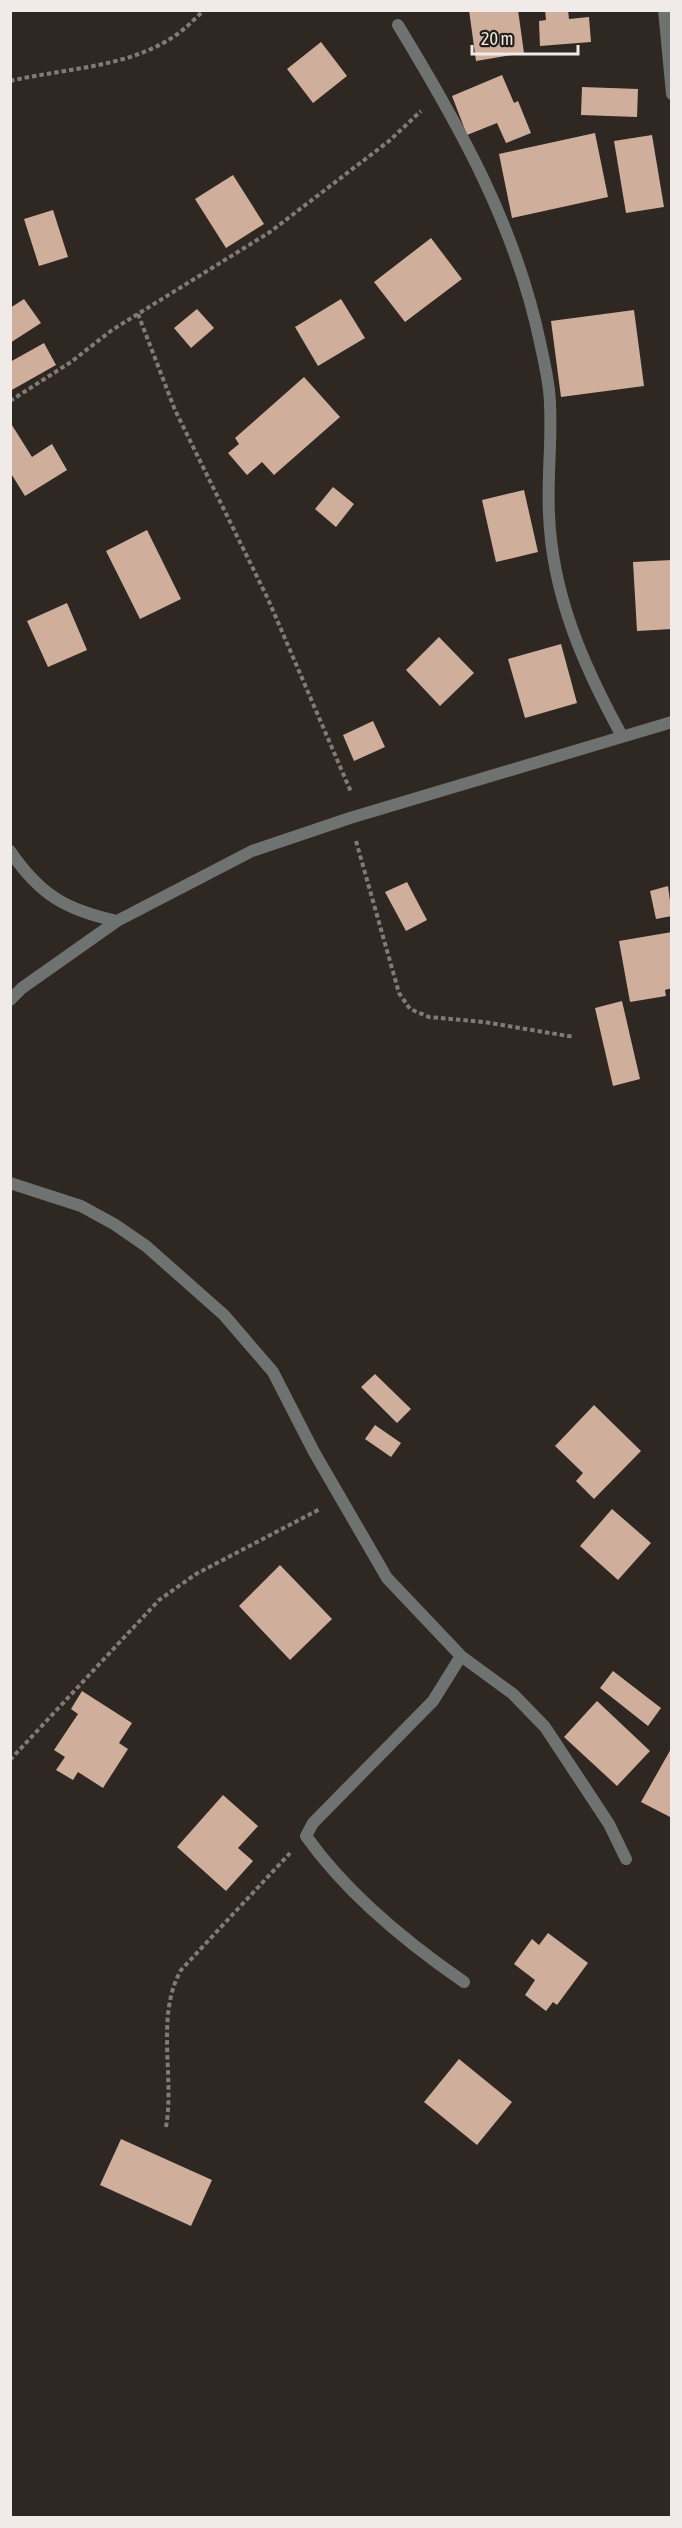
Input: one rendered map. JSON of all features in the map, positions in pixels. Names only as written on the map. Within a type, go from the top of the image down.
[{"type":"street","points":[[664,10],[672,94]]},
{"type":"street","points":[[398,25],[440,94],[487,181],[527,295],[541,346],[550,403],[549,516],[561,599],[575,642],[597,692],[622,736]]},
{"type":"street","points":[[10,1000],[22,988],[117,921],[252,851],[355,817],[672,722]]},
{"type":"street","points":[[10,851],[45,894],[87,915],[117,921]]},
{"type":"street","points":[[10,1183],[81,1206],[114,1224],[146,1246],[224,1315],[273,1372],[340,1498],[387,1578],[461,1656],[513,1694],[545,1727],[609,1824],[626,1859]]},
{"type":"street","points":[[461,1656],[433,1701],[312,1823],[306,1836],[337,1873],[415,1948],[464,1982]]},
{"type":"path","points":[[10,81],[103,64],[139,54],[176,36],[204,10]]},
{"type":"path","points":[[10,401],[71,362],[138,314],[270,232],[389,141],[440,94]]},
{"type":"path","points":[[138,314],[175,410],[268,599],[355,817],[399,993],[410,1009],[429,1017],[484,1022],[573,1037]]},
{"type":"path","points":[[10,1760],[159,1600],[196,1574],[340,1498]]},
{"type":"path","points":[[166,2127],[170,2104],[168,2025],[172,1986],[181,1970],[306,1836]]},
{"type":"building","points":[[469,10],[518,10],[524,53],[476,61]]},
{"type":"building","points":[[545,10],[568,10],[569,19],[589,17],[591,42],[540,46],[539,21],[546,20]]},
{"type":"building","points":[[321,42],[347,76],[313,103],[287,69]]},
{"type":"building","points":[[502,75],[514,103],[518,101],[531,133],[506,143],[497,123],[467,135],[452,96]]},
{"type":"building","points":[[582,87],[638,89],[637,117],[581,115]]},
{"type":"building","points":[[595,133],[608,197],[512,218],[499,154]]},
{"type":"building","points":[[652,135],[664,207],[626,213],[614,141]]},
{"type":"building","points":[[233,175],[264,224],[226,248],[195,199]]},
{"type":"building","points":[[53,210],[68,257],[39,266],[24,219]]},
{"type":"building","points":[[431,238],[462,279],[405,322],[374,282]]},
{"type":"building","points":[[24,299],[41,323],[10,343],[10,308]]},
{"type":"building","points":[[341,299],[365,338],[318,366],[295,327]]},
{"type":"building","points":[[197,309],[214,328],[191,348],[174,328]]},
{"type":"building","points":[[634,310],[644,386],[561,397],[551,321]]},
{"type":"building","points":[[44,343],[56,365],[10,391],[10,362]]},
{"type":"building","points":[[304,377],[340,417],[274,475],[262,462],[247,475],[228,453],[239,444],[235,438]]},
{"type":"building","points":[[10,422],[32,457],[52,444],[67,470],[25,496],[10,472]]},
{"type":"building","points":[[333,487],[354,504],[336,527],[315,509]]},
{"type":"building","points":[[524,490],[538,552],[496,562],[482,500]]},
{"type":"building","points":[[147,530],[181,599],[140,619],[106,551]]},
{"type":"building","points":[[672,560],[672,629],[637,631],[633,562]]},
{"type":"building","points":[[67,603],[87,650],[48,667],[27,621]]},
{"type":"building","points":[[439,637],[474,673],[440,706],[406,670]]},
{"type":"building","points":[[561,644],[577,703],[525,718],[508,659]]},
{"type":"building","points":[[373,721],[385,747],[354,761],[343,735]]},
{"type":"building","points":[[407,882],[427,920],[406,931],[385,892]]},
{"type":"building","points":[[668,886],[672,916],[656,919],[650,891]]},
{"type":"building","points":[[672,932],[672,988],[665,990],[666,996],[630,1002],[619,941]]},
{"type":"building","points":[[622,1001],[640,1079],[613,1086],[595,1008]]},
{"type":"building","points":[[375,1374],[411,1409],[397,1423],[361,1387]]},
{"type":"building","points":[[594,1405],[641,1451],[594,1499],[576,1481],[583,1473],[555,1446]]},
{"type":"building","points":[[375,1425],[401,1443],[391,1457],[365,1439]]},
{"type":"building","points":[[612,1509],[651,1543],[618,1580],[580,1546]]},
{"type":"building","points":[[280,1565],[332,1619],[290,1660],[239,1606]]},
{"type":"building","points":[[613,1671],[661,1708],[648,1726],[600,1688]]},
{"type":"building","points":[[82,1691],[132,1723],[119,1743],[128,1749],[103,1788],[78,1772],[73,1780],[56,1770],[65,1757],[54,1750],[78,1714],[71,1709]]},
{"type":"building","points":[[597,1701],[650,1751],[617,1786],[564,1737]]},
{"type":"building","points":[[672,1747],[672,1818],[641,1802]]},
{"type":"building","points":[[223,1795],[258,1826],[238,1848],[253,1861],[226,1891],[177,1847]]},
{"type":"building","points":[[548,1933],[588,1963],[557,2005],[553,2002],[546,2011],[525,1995],[535,1980],[514,1964],[532,1939],[539,1945]]},
{"type":"building","points":[[459,2059],[512,2102],[477,2145],[424,2102]]},
{"type":"building","points":[[121,2139],[212,2180],[191,2226],[100,2185]]}]
